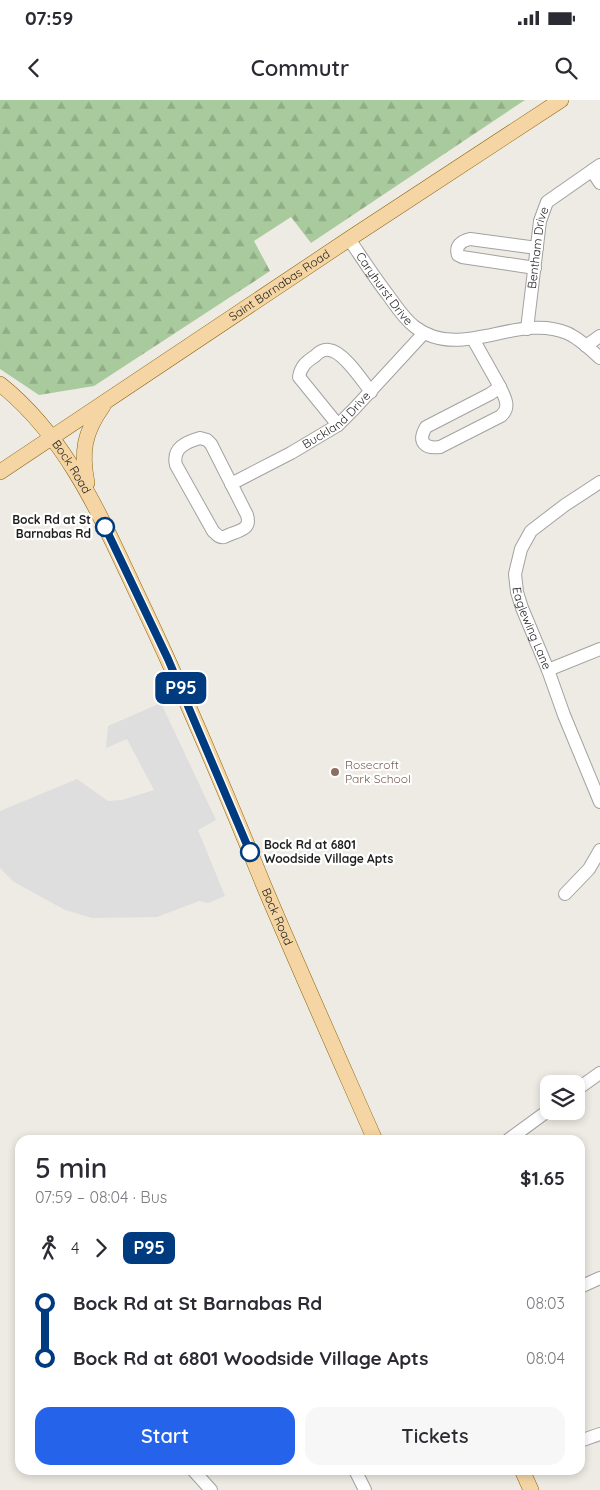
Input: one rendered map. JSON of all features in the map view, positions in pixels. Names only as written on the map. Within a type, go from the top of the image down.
[{"type":"main road","name":"Saint Barnabas Road","points":[[0,472],[348,239],[561,100]]},
{"type":"main road","name":"Bock Road","points":[[0,384],[52,436],[89,492],[168,659],[373,1135]]},
{"type":"main road","points":[[89,492],[84,463],[86,437],[93,420],[107,400]]},
{"type":"main road","points":[[524,1475],[531,1490]]},
{"type":"street","points":[[596,168],[600,183]]},
{"type":"street","name":"Bentham Drive","points":[[527,329],[540,221],[545,204],[596,168]]},
{"type":"street","name":"Caryhurst Drive","points":[[348,239],[401,313],[409,322],[424,333]]},
{"type":"street","points":[[535,268],[458,256],[457,251],[458,245],[463,240],[470,239],[537,248]]},
{"type":"street","points":[[424,333],[446,340],[473,339],[539,328],[561,331],[572,336],[600,358]]},
{"type":"street","name":"Buckland Drive","points":[[232,484],[291,453],[338,424],[371,392],[424,333]]},
{"type":"street","points":[[586,346],[600,336]]},
{"type":"street","points":[[473,339],[500,387],[507,405],[506,412],[440,448],[426,446],[422,440],[422,433],[426,427],[500,387]]},
{"type":"street","points":[[338,424],[299,377],[302,366],[306,362],[321,351],[327,349],[335,351],[346,361],[371,392]]},
{"type":"street","points":[[195,439],[207,440],[211,444],[232,484],[249,521],[242,530],[224,537],[218,536],[176,465],[174,458],[177,451],[182,445],[195,439]]},
{"type":"street","name":"Eaglewing Lane","points":[[600,482],[565,505],[531,531],[523,543],[517,560],[515,574],[517,592],[564,716],[600,802]]},
{"type":"street","points":[[548,670],[600,648]]},
{"type":"street","points":[[565,894],[590,869],[600,850]]},
{"type":"street","points":[[585,1084],[600,1073]]},
{"type":"street","points":[[515,1135],[540,1117]]},
{"type":"street","points":[[585,1285],[600,1278]]},
{"type":"street","points":[[585,1439],[600,1434]]},
{"type":"street","points":[[198,1475],[211,1490]]},
{"type":"street","points":[[358,1475],[365,1490]]},
{"type":"green space","points":[[0,100],[525,100],[311,243],[291,217],[254,241],[270,271],[94,386],[39,395],[0,369]]},
{"type":"shaded area","points":[[161,703],[216,820],[198,830],[225,896],[208,903],[199,901],[157,917],[92,918],[65,910],[14,882],[0,868],[0,811],[77,779],[108,801],[122,800],[154,790],[127,739],[106,748],[108,726]]},
{"type":"bus line","name":"P95","points":[[105,527],[168,659],[250,852]]},
{"type":"place","name":"Bock Rd at St Barnabas Rd","points":[[105,527]]},
{"type":"place","name":"Rosecroft Park School","points":[[335,772]]},
{"type":"place","name":"Bock Rd at 6801 Woodside Village Apts","points":[[250,852]]}]
